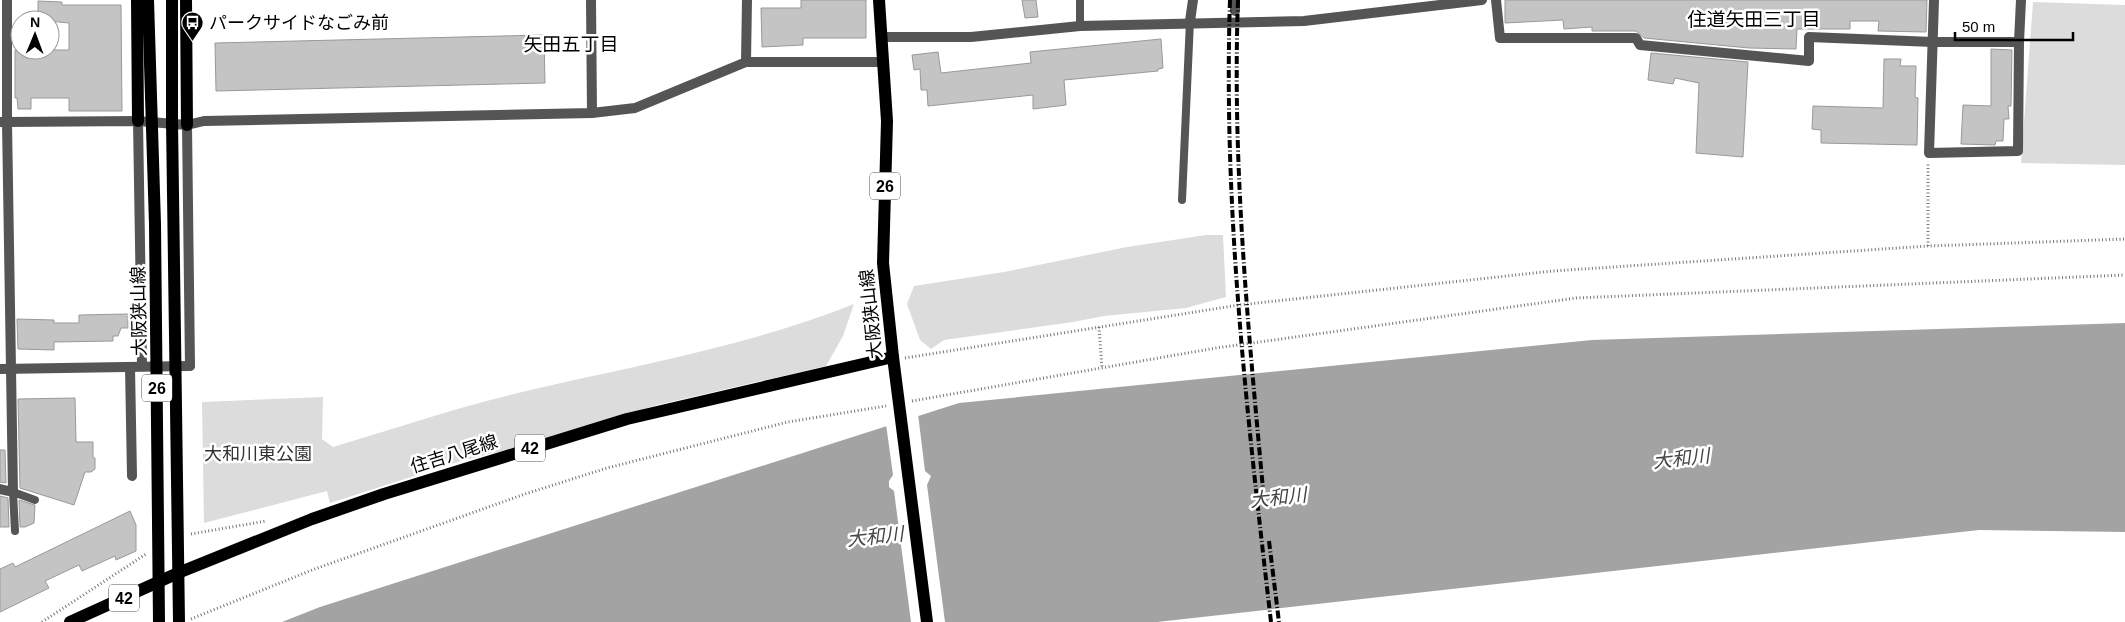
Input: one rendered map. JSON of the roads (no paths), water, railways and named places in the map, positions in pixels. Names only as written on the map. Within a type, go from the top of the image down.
[{"type":"main road","points":[[137,0],[138,121]]},
{"type":"main road","name":"大阪狭山線","points":[[148,0],[155,224],[159,622]]},
{"type":"main road","name":"大阪狭山線","points":[[172,0],[173,224],[179,622]]},
{"type":"main road","points":[[186,0],[187,124]]},
{"type":"main road","name":"大阪狭山線","points":[[879,0],[887,121],[883,263],[893,357],[927,622]]},
{"type":"main road","name":"住吉八尾線","points":[[70,622],[159,583],[178,572],[312,519],[627,419],[893,357]]},
{"type":"street","points":[[0,488],[13,492],[5,369],[4,16],[7,0]]},
{"type":"street","points":[[591,0],[592,113]]},
{"type":"street","points":[[746,62],[747,0]]},
{"type":"street","points":[[1190,21],[1193,0]]},
{"type":"street","points":[[1235,0],[1235,11]]},
{"type":"street","points":[[882,37],[971,37],[1080,26],[1190,21],[1304,20],[1482,0]]},
{"type":"street","points":[[1496,0],[1500,38],[1636,38],[1640,45],[1810,61],[1810,38],[1933,42],[2019,42]]},
{"type":"street","points":[[1934,0],[1929,153],[2018,151],[2019,42],[2022,0]]},
{"type":"street","points":[[4,122],[138,121],[187,124],[204,121],[592,113],[634,108],[746,62],[883,62]]},
{"type":"street","points":[[138,121],[142,366]]},
{"type":"street","points":[[5,369],[190,366],[187,124]]},
{"type":"street","points":[[130,367],[132,476]]},
{"type":"lane","points":[[1080,0],[1080,26]]},
{"type":"lane","points":[[1182,200],[1190,21]]},
{"type":"lane","points":[[15,531],[13,492],[35,500]]},
{"type":"water","name":"大和川","points":[[2125,323],[2125,532],[1979,530],[1157,622],[282,622],[320,607],[959,403],[1592,340]]},
{"type":"railway","points":[[1230,0],[1230,156],[1239,311],[1253,467],[1271,622]]},
{"type":"railway","points":[[1238,0],[1237,122],[1239,184],[1247,306],[1263,489]]},
{"type":"railway","points":[[1269,541],[1279,622]]},
{"type":"place","name":"パークサイドなごみ前","points":[[193,42]]},
{"type":"district","name":"住道矢田三丁目","points":[[1754,19]]},
{"type":"district","name":"矢田五丁目","points":[[571,44]]},
{"type":"park label","name":"大和川東公園","points":[[258,454]]}]
